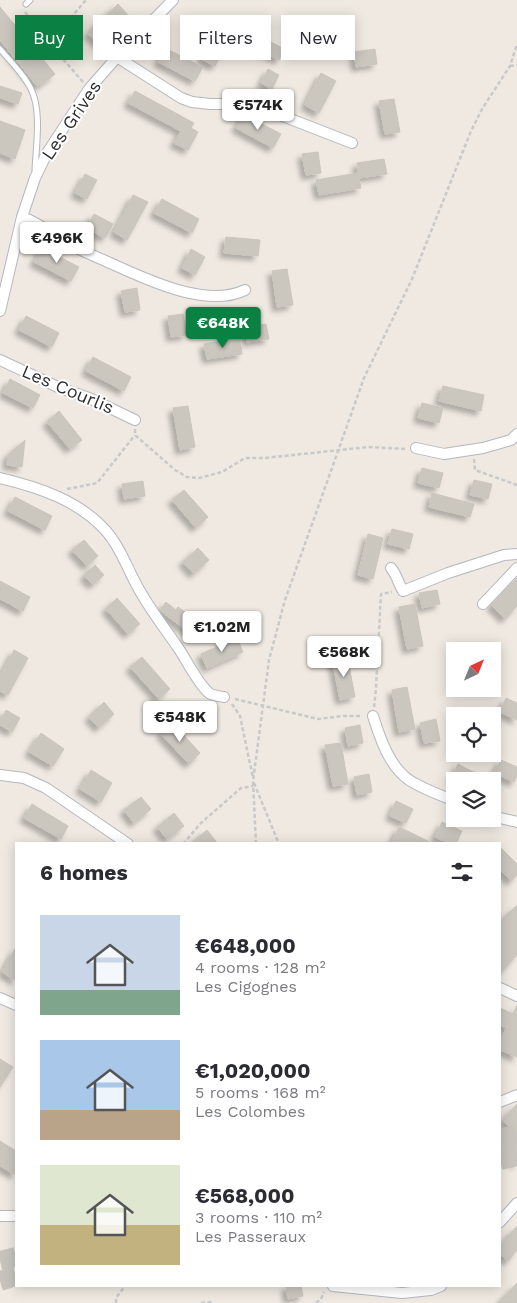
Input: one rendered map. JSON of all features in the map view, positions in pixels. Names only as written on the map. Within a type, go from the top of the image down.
[{"type":"street","name":"Les Grives","points":[[159,15],[174,0]]},
{"type":"street","name":"Les Grives","points":[[0,311],[2,293],[22,217],[35,178],[47,153],[90,89],[114,60]]},
{"type":"street","points":[[122,60],[181,98],[192,102],[252,104],[352,143]]},
{"type":"street","points":[[22,217],[33,221],[58,238],[88,254],[174,290],[210,297],[235,294],[245,290]]},
{"type":"street","name":"Les Courlis","points":[[0,360],[135,420]]},
{"type":"street","points":[[416,448],[444,454],[510,440],[517,434]]},
{"type":"street","points":[[0,478],[30,485],[68,502],[87,514],[107,533],[127,562],[140,592],[191,669],[209,692],[224,697]]},
{"type":"street","points":[[391,568],[403,590],[504,555],[517,554]]},
{"type":"street","points":[[483,604],[517,568]]},
{"type":"street","points":[[373,716],[386,750],[399,770],[419,786],[446,797]]},
{"type":"street","points":[[0,775],[34,781],[125,842]]},
{"type":"street","points":[[501,818],[517,822]]},
{"type":"street","points":[[501,988],[517,996]]},
{"type":"street","points":[[0,998],[15,1005]]},
{"type":"street","points":[[501,1102],[517,1095]]},
{"type":"street","points":[[501,1221],[517,1203]]},
{"type":"street","points":[[0,1216],[15,1216]]},
{"type":"street","points":[[344,1287],[402,1292],[431,1290],[439,1287]]},
{"type":"lane","points":[[0,49],[26,80],[35,99],[37,116],[35,178]]},
{"type":"path","points":[[73,15],[86,0]]},
{"type":"path","points":[[27,15],[22,8],[28,2]]},
{"type":"path","points":[[278,842],[253,781],[269,660],[285,600],[364,378],[412,279],[471,131],[482,109],[510,66],[517,44]]},
{"type":"path","points":[[64,60],[90,89]]},
{"type":"path","points":[[510,66],[517,65]]},
{"type":"path","points":[[49,493],[97,483],[135,435],[135,420]]},
{"type":"path","points":[[135,435],[175,470],[187,477],[198,478],[222,472],[245,458],[368,447],[416,448]]},
{"type":"path","points":[[474,449],[475,470],[517,485]]},
{"type":"path","points":[[224,697],[318,719],[343,716],[373,716],[381,594],[403,590]]},
{"type":"path","points":[[224,697],[232,704],[240,716],[254,786],[256,842]]},
{"type":"path","points":[[184,842],[201,823],[241,788],[254,786]]},
{"type":"path","points":[[116,1303],[116,1298],[124,1287]]},
{"type":"path","points":[[316,1303],[321,1299],[326,1287]]},
{"type":"path","points":[[201,1303],[212,1303]]},
{"type":"building","points":[[118,4],[128,15],[107,15]]},
{"type":"building","points":[[0,7],[15,25],[15,59],[0,40]]},
{"type":"building","points":[[93,28],[93,38],[88,33]]},
{"type":"building","points":[[271,42],[281,47],[279,60],[271,56]]},
{"type":"building","points":[[375,49],[377,64],[356,67],[355,52]]},
{"type":"building","points":[[170,50],[180,56],[180,60],[189,60],[203,67],[195,81],[158,62],[159,60],[170,60]]},
{"type":"building","points":[[16,60],[44,60],[55,74],[37,86]]},
{"type":"building","points":[[203,60],[218,60],[215,66]]},
{"type":"building","points":[[268,69],[279,75],[272,89],[261,83]]},
{"type":"building","points":[[321,73],[336,81],[319,113],[305,105]]},
{"type":"building","points":[[0,86],[22,93],[18,104],[0,98]]},
{"type":"building","points":[[135,91],[194,123],[191,128],[198,132],[188,150],[174,143],[181,131],[128,103]]},
{"type":"building","points":[[394,99],[400,132],[385,134],[379,101]]},
{"type":"building","points":[[243,114],[281,134],[273,148],[236,128]]},
{"type":"building","points":[[0,121],[25,130],[15,159],[0,153]]},
{"type":"building","points":[[318,152],[321,173],[306,175],[302,154]]},
{"type":"building","points":[[384,159],[387,174],[359,178],[361,188],[319,195],[316,180],[358,173],[357,163]]},
{"type":"building","points":[[85,174],[97,180],[87,199],[75,193]]},
{"type":"building","points":[[133,195],[148,202],[127,240],[114,232]]},
{"type":"building","points":[[162,199],[199,219],[192,233],[154,213]]},
{"type":"building","points":[[94,214],[113,224],[105,238],[86,228]]},
{"type":"building","points":[[226,237],[260,240],[258,256],[224,253]]},
{"type":"building","points":[[42,248],[79,267],[71,281],[34,262]]},
{"type":"building","points":[[191,249],[205,257],[195,275],[182,268]]},
{"type":"building","points":[[287,269],[293,305],[277,307],[272,271]]},
{"type":"building","points":[[137,288],[140,310],[125,312],[121,291]]},
{"type":"building","points":[[183,314],[187,335],[171,337],[168,316]]},
{"type":"building","points":[[26,316],[59,333],[52,347],[19,330]]},
{"type":"building","points":[[266,324],[269,339],[247,342],[245,327]]},
{"type":"building","points":[[240,338],[242,354],[207,359],[204,344]]},
{"type":"building","points":[[93,357],[131,377],[124,391],[86,371]]},
{"type":"building","points":[[10,379],[40,395],[33,408],[3,393]]},
{"type":"building","points":[[443,386],[484,395],[481,411],[439,401]]},
{"type":"building","points":[[422,403],[443,408],[439,423],[418,418]]},
{"type":"building","points":[[188,406],[195,447],[180,450],[173,408]]},
{"type":"building","points":[[59,411],[82,440],[70,449],[47,422]]},
{"type":"building","points":[[25,440],[22,467],[7,465],[8,455]]},
{"type":"building","points":[[422,468],[443,473],[439,488],[418,483]]},
{"type":"building","points":[[474,480],[492,484],[488,499],[470,495]]},
{"type":"building","points":[[143,481],[145,496],[124,499],[122,484]]},
{"type":"building","points":[[184,490],[208,517],[196,528],[172,500]]},
{"type":"building","points":[[432,493],[474,504],[470,517],[429,507]]},
{"type":"building","points":[[15,497],[52,516],[45,530],[8,511]]},
{"type":"building","points":[[392,529],[413,534],[409,549],[388,544]]},
{"type":"building","points":[[368,534],[383,538],[373,579],[358,575]]},
{"type":"building","points":[[84,540],[98,556],[87,566],[72,550]]},
{"type":"building","points":[[198,548],[209,560],[194,574],[183,562]]},
{"type":"building","points":[[95,565],[104,575],[93,585],[84,576]]},
{"type":"building","points":[[517,578],[517,606],[505,619],[491,605]]},
{"type":"building","points":[[0,581],[30,597],[23,611],[0,599]]},
{"type":"building","points":[[437,590],[440,604],[422,608],[419,593]]},
{"type":"building","points":[[117,598],[140,624],[128,634],[106,609]]},
{"type":"building","points":[[166,602],[176,610],[178,607],[188,614],[186,617],[196,625],[190,633],[160,610]]},
{"type":"building","points":[[415,604],[423,646],[407,649],[399,607]]},
{"type":"building","points":[[237,638],[243,652],[207,668],[201,654]]},
{"type":"building","points":[[367,638],[370,656],[354,658],[351,641]]},
{"type":"building","points":[[14,650],[28,658],[8,695],[0,691],[0,677]]},
{"type":"building","points":[[347,655],[355,697],[340,700],[332,658]]},
{"type":"building","points":[[142,657],[170,689],[159,699],[130,667]]},
{"type":"building","points":[[407,687],[415,729],[399,732],[392,690]]},
{"type":"building","points":[[506,698],[517,703],[517,720],[501,712]]},
{"type":"building","points":[[104,702],[114,714],[99,728],[89,717]]},
{"type":"building","points":[[6,710],[20,718],[12,732],[0,725]]},
{"type":"building","points":[[436,719],[440,741],[424,743],[420,723]]},
{"type":"building","points":[[172,722],[200,753],[189,764],[160,733]]},
{"type":"building","points":[[360,725],[363,743],[348,746],[345,728]]},
{"type":"building","points":[[41,733],[64,749],[53,766],[29,752]]},
{"type":"building","points":[[341,743],[348,784],[333,786],[325,745]]},
{"type":"building","points":[[501,760],[517,767],[517,776],[514,782],[501,776],[501,772],[495,772]]},
{"type":"building","points":[[458,764],[474,772],[455,772]]},
{"type":"building","points":[[91,770],[112,783],[101,802],[80,789]]},
{"type":"building","points":[[369,774],[372,792],[357,795],[354,777]]},
{"type":"building","points":[[141,797],[151,809],[134,823],[124,810]]},
{"type":"building","points":[[396,801],[413,809],[406,823],[390,816]]},
{"type":"building","points":[[32,804],[68,826],[61,839],[24,818]]},
{"type":"building","points":[[174,813],[184,826],[167,839],[157,827]]},
{"type":"building","points":[[442,822],[446,824],[446,827],[453,827],[462,831],[457,842],[446,842],[435,837]]},
{"type":"building","points":[[399,827],[430,842],[392,842]]},
{"type":"building","points":[[207,830],[216,842],[192,842]]},
{"type":"building","points":[[501,848],[517,864],[517,875],[511,881],[501,871]]},
{"type":"building","points":[[517,905],[517,955],[501,972],[501,921]]},
{"type":"building","points":[[15,949],[15,980],[2,972]]},
{"type":"building","points":[[517,1005],[517,1057],[501,1050],[501,1040],[506,1028],[501,1026],[501,1008],[513,1014]]},
{"type":"building","points":[[0,1059],[13,1067],[0,1087]]},
{"type":"building","points":[[517,1104],[517,1165],[501,1150],[501,1144],[513,1131],[502,1120]]},
{"type":"building","points":[[0,1141],[15,1150],[15,1174],[0,1166]]},
{"type":"building","points":[[517,1226],[517,1250],[508,1261],[501,1255],[501,1244]]},
{"type":"building","points":[[517,1283],[517,1303],[498,1303],[507,1294]]},
{"type":"building","points":[[286,1287],[301,1287],[303,1296],[288,1299]]},
{"type":"tunnel","points":[[501,1139],[517,1134]]},
{"type":"tunnel","points":[[501,1160],[517,1156]]},
{"type":"tunnel","points":[[0,1261],[15,1257]]},
{"type":"tunnel","points":[[0,1281],[15,1276]]}]
